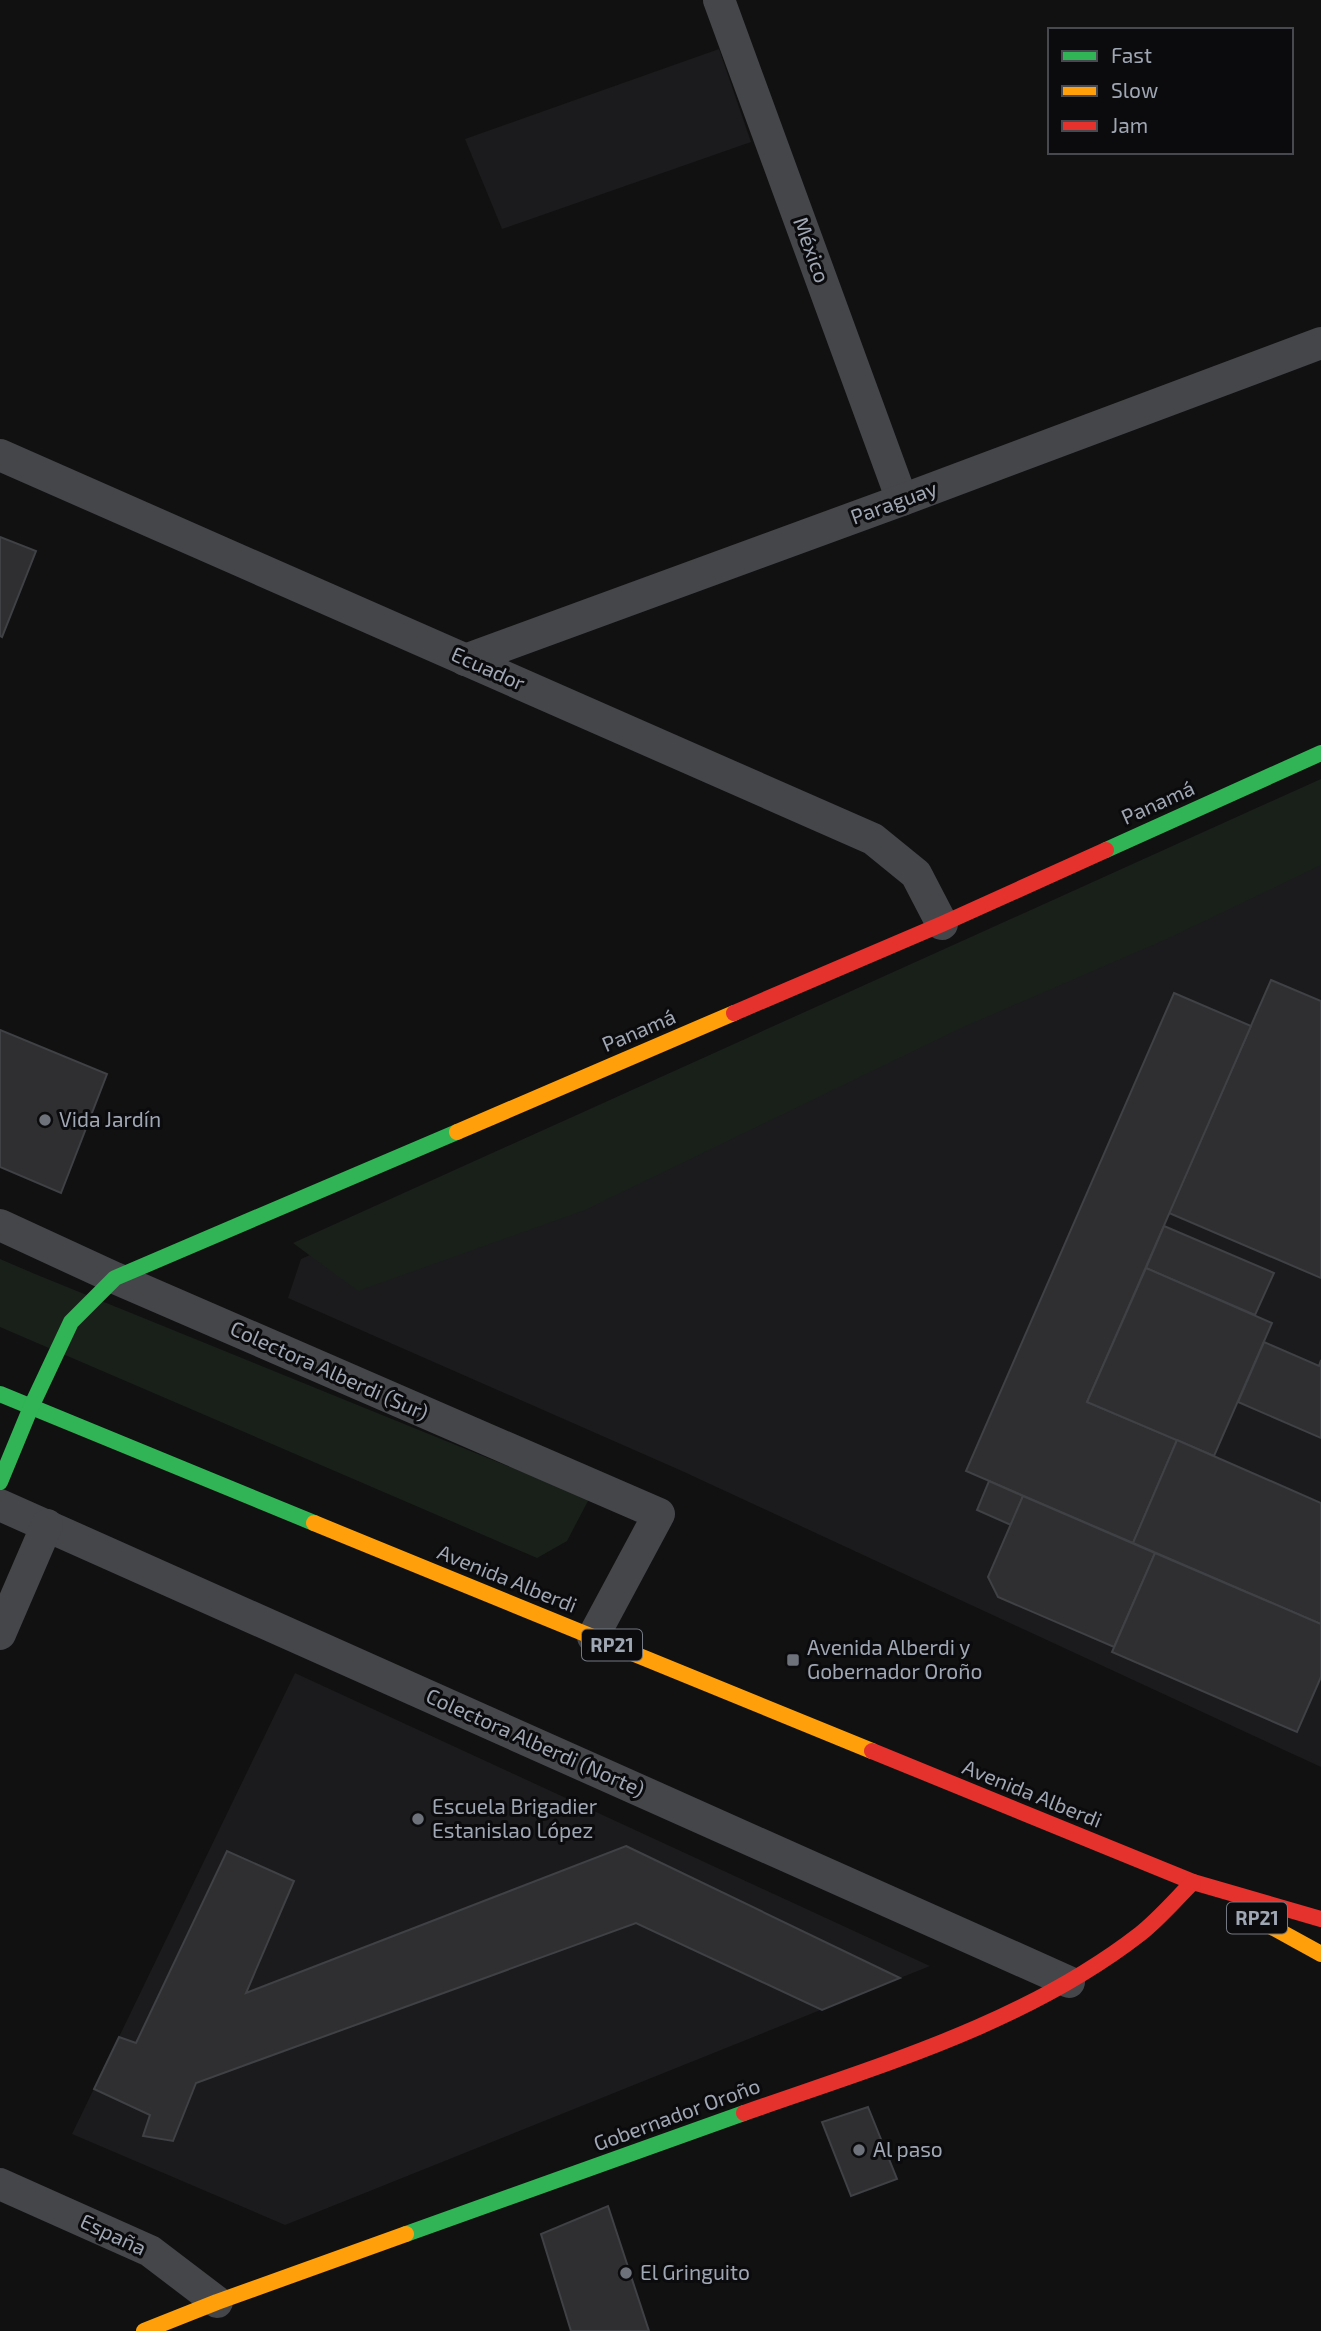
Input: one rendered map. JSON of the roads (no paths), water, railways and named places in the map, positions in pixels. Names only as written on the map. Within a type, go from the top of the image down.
[{"type":"street","name":"México","points":[[719,0],[902,500]]},
{"type":"street","name":"Paraguay","points":[[465,660],[1321,343]]},
{"type":"street","name":"Ecuador","points":[[0,455],[873,839],[916,874],[942,924]]},
{"type":"street","name":"Panamá","points":[[0,1482],[71,1322],[115,1278],[942,924],[1321,753]]},
{"type":"street","name":"Colectora Alberdi (Sur)","points":[[0,1225],[115,1278],[659,1514],[593,1637]]},
{"type":"street","name":"Avenida Alberdi","points":[[0,1394],[1193,1882],[1321,1919]]},
{"type":"street","name":"Colectora Alberdi (Norte)","points":[[0,1505],[1069,1982]]},
{"type":"street","points":[[0,1634],[47,1525]]},
{"type":"street","name":"Avenida Alberdi","points":[[1193,1882],[1321,1954]]},
{"type":"street","name":"Gobernador Oroño","points":[[144,2331],[962,2035],[1069,1982],[1142,1933],[1193,1882]]},
{"type":"street","name":"España","points":[[0,2184],[150,2251],[218,2302]]},
{"type":"place","name":"Vida Jardín","points":[[45,1120]]},
{"type":"place","name":"Avenida Alberdi y Gobernador Oroño","points":[[793,1660]]},
{"type":"place","name":"Escuela Brigadier Estanislao López","points":[[418,1819]]},
{"type":"place","name":"Al paso","points":[[859,2150]]},
{"type":"place","name":"El Gringuito","points":[[626,2273]]}]
